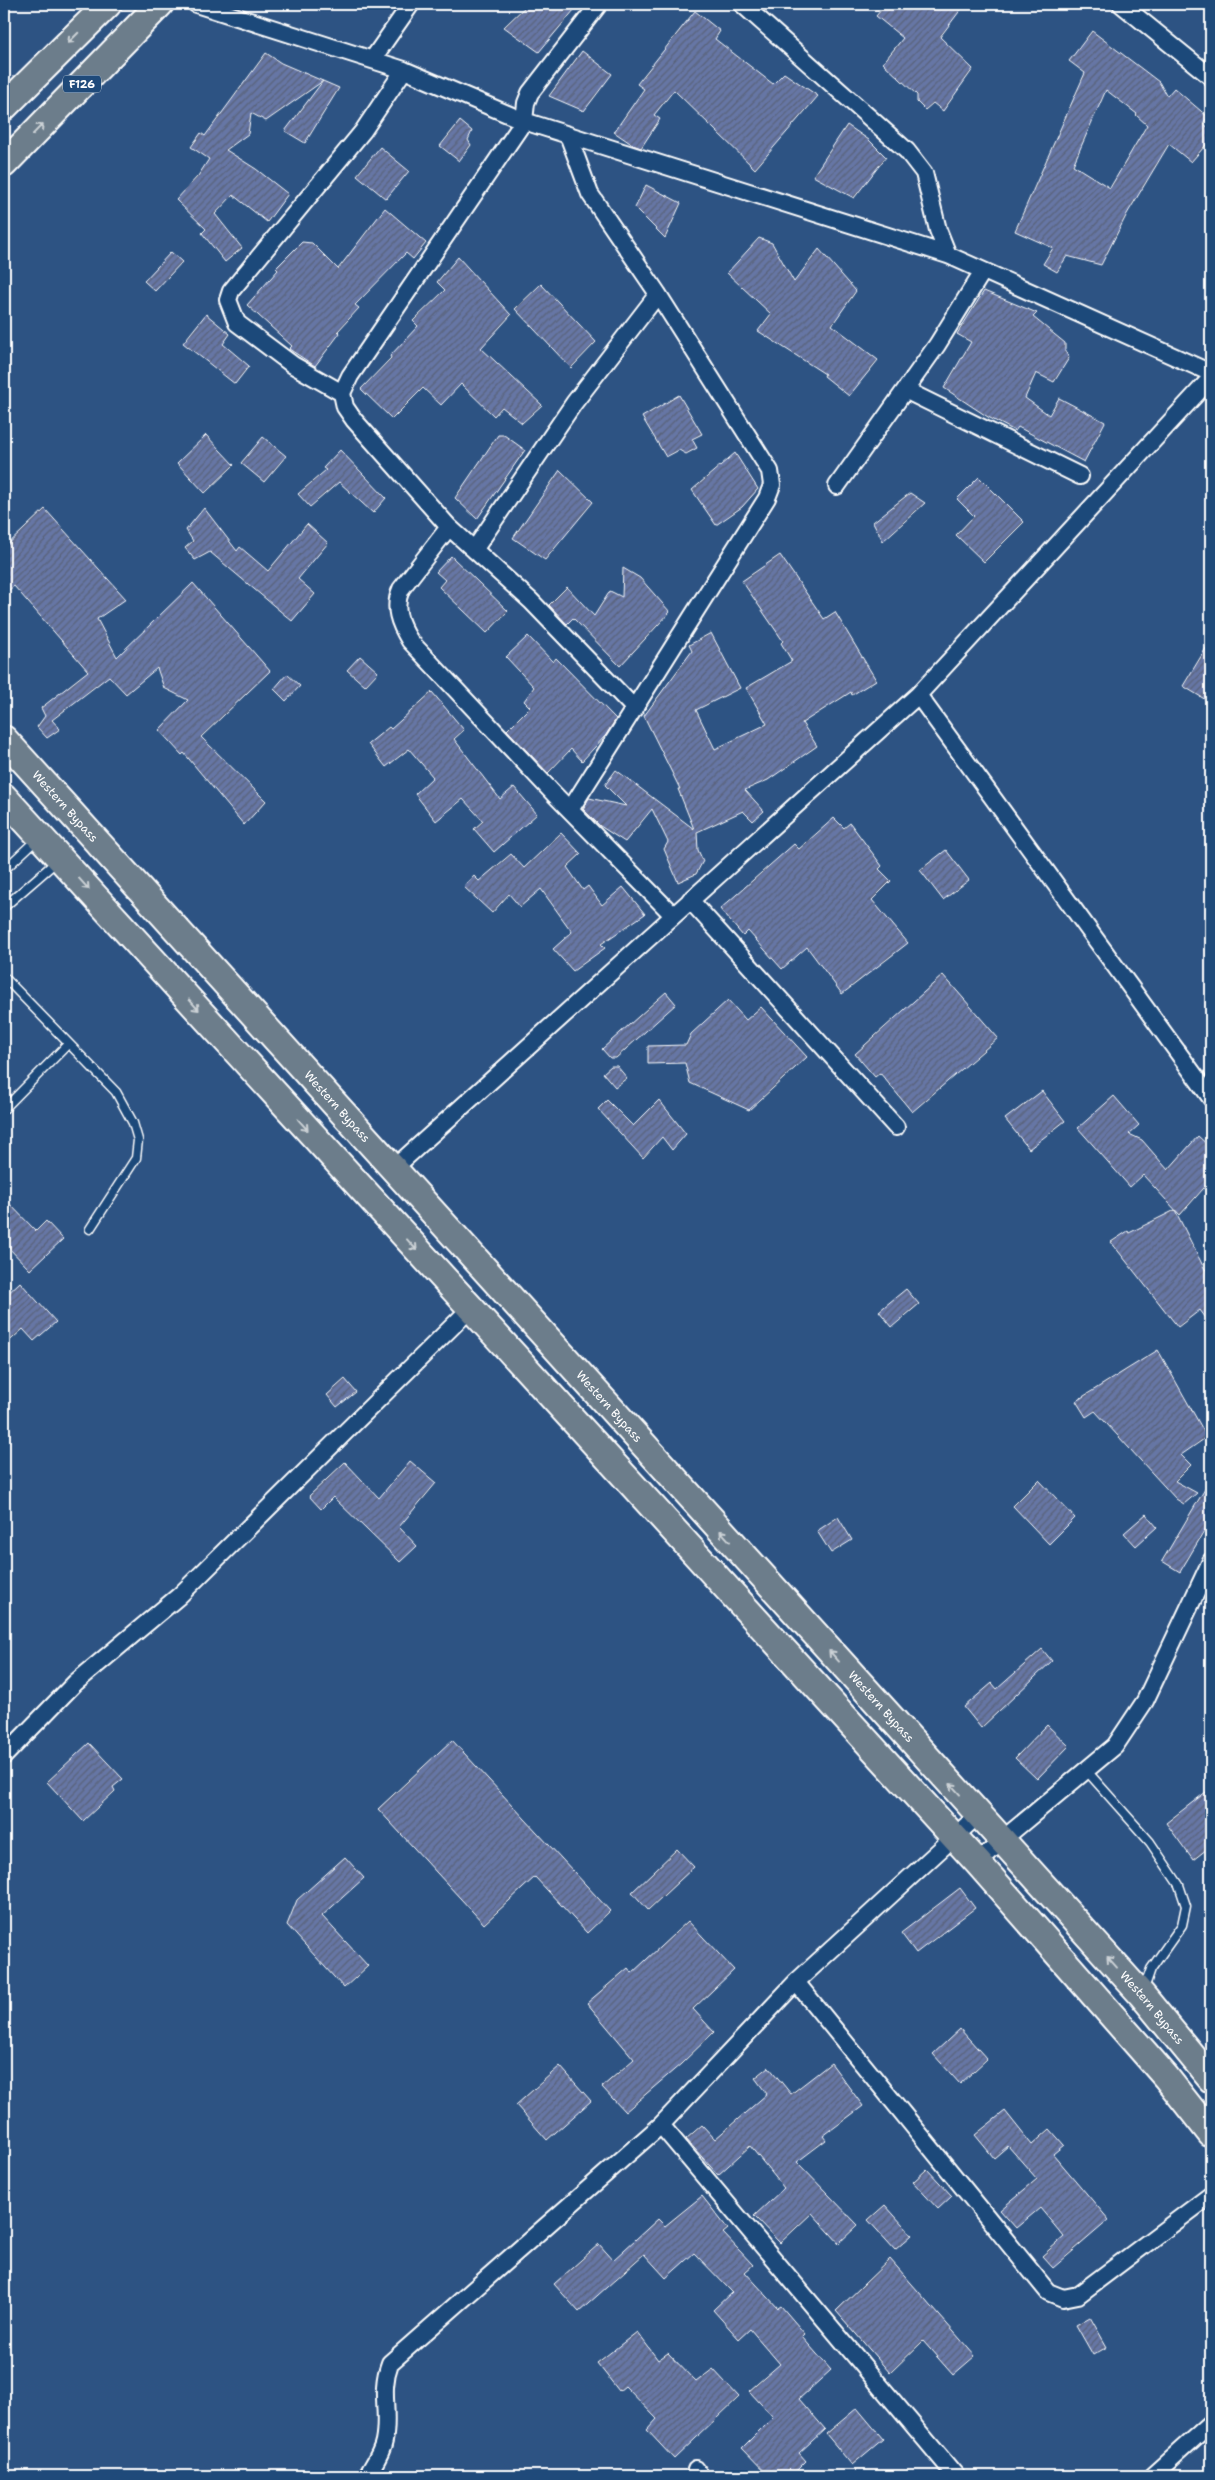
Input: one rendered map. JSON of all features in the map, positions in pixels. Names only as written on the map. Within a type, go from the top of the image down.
[{"type":"main road","points":[[4,107],[108,4]]},
{"type":"main road","name":"F126","points":[[4,164],[160,4]]},
{"type":"main road","name":"Western Bypass","points":[[4,739],[1002,1840],[1142,1996],[1211,2078]]},
{"type":"main road","points":[[4,797],[978,1863],[1166,2077],[1211,2134]]},
{"type":"street","points":[[196,4],[404,70],[524,121],[948,256],[1211,373]]},
{"type":"street","points":[[372,60],[411,4]]},
{"type":"street","points":[[599,4],[530,92],[526,103],[524,121],[350,376],[342,393],[346,407],[354,420],[449,528],[532,601],[635,709]]},
{"type":"street","points":[[742,4],[907,151],[924,173],[938,230],[948,256]]},
{"type":"street","points":[[1121,4],[1211,77]]},
{"type":"street","points":[[342,393],[293,365],[237,323],[228,300],[231,291],[363,131],[404,70]]},
{"type":"street","points":[[568,135],[590,194],[658,294],[770,472],[772,485],[767,498],[570,810]]},
{"type":"street","points":[[837,486],[937,345],[983,271]]},
{"type":"street","points":[[474,550],[574,403],[658,294]]},
{"type":"street","points":[[394,1169],[918,695],[1211,378]]},
{"type":"street","points":[[905,390],[1080,476]]},
{"type":"street","points":[[449,528],[401,589],[397,599],[400,625],[423,655],[673,915]]},
{"type":"street","points":[[918,695],[1211,1098]]},
{"type":"street","points":[[690,900],[896,1127]]},
{"type":"street","points":[[4,1756],[75,1682],[179,1596],[470,1309]]},
{"type":"street","points":[[978,1863],[1002,1840],[1115,1746],[1145,1701],[1203,1587],[1211,1561]]},
{"type":"street","points":[[367,2476],[384,2443],[386,2423],[384,2379],[390,2363],[661,2125],[796,1982],[978,1815]]},
{"type":"street","points":[[796,1982],[1048,2292],[1063,2298],[1078,2295],[1211,2195]]},
{"type":"street","points":[[661,2125],[956,2476]]},
{"type":"street","points":[[1152,2476],[1211,2422]]},
{"type":"lane","points":[[4,870],[40,837]]},
{"type":"lane","points":[[4,907],[60,858]]},
{"type":"lane","points":[[4,977],[116,1092],[126,1108],[138,1140],[136,1158],[90,1229]]},
{"type":"lane","points":[[4,1109],[68,1044]]},
{"type":"lane","points":[[1086,1770],[1150,1842],[1179,1885],[1186,1906],[1182,1925],[1151,1969],[1142,1996]]},
{"type":"building","points":[[528,4],[579,4],[539,52],[504,27]]},
{"type":"building","points":[[886,4],[965,4],[940,37],[973,69],[943,111],[933,103],[925,110],[917,102],[917,95],[883,63],[903,38],[876,16]]},
{"type":"building","points":[[695,11],[720,31],[715,39],[773,84],[784,73],[818,96],[755,169],[674,90],[654,115],[660,119],[641,148],[614,132],[644,89],[637,84]]},
{"type":"building","points":[[1092,31],[1159,82],[1167,96],[1174,88],[1208,117],[1203,123],[1211,130],[1211,139],[1191,162],[1169,144],[1127,214],[1101,265],[1067,256],[1057,272],[1043,264],[1053,248],[1015,231],[1085,73],[1069,61]],"holes":[[[1106,90],[1137,114],[1147,125],[1110,188],[1073,165]]]},
{"type":"building","points":[[582,51],[612,74],[584,111],[549,96]]},
{"type":"building","points":[[266,53],[281,63],[323,81],[266,121],[251,113],[248,134],[226,150],[256,169],[288,194],[267,222],[233,195],[215,214],[242,248],[225,262],[202,233],[206,229],[176,200],[198,176],[209,159],[191,147],[201,133],[205,136]]},
{"type":"building","points":[[323,81],[339,88],[305,143],[285,131]]},
{"type":"building","points":[[460,121],[472,131],[468,140],[471,145],[459,161],[440,146]]},
{"type":"building","points":[[847,125],[869,140],[886,157],[854,198],[813,176]]},
{"type":"building","points":[[380,147],[409,171],[386,199],[357,175]]},
{"type":"building","points":[[646,185],[681,203],[665,238],[635,208]]},
{"type":"building","points":[[385,208],[426,243],[413,259],[406,253],[355,305],[359,308],[338,331],[340,333],[315,366],[289,349],[292,346],[247,305],[278,270],[276,268],[302,242],[312,243],[338,269]]},
{"type":"building","points":[[759,238],[772,243],[794,282],[819,249],[856,291],[832,325],[878,360],[849,396],[824,376],[825,374],[758,331],[771,314],[727,273]]},
{"type":"building","points":[[171,252],[182,262],[155,291],[144,281]]},
{"type":"building","points":[[458,257],[511,315],[481,348],[542,405],[522,423],[502,407],[494,416],[461,384],[441,405],[423,388],[392,419],[361,389],[418,326],[413,321],[445,290],[437,282]]},
{"type":"building","points":[[541,284],[596,342],[571,368],[515,309]]},
{"type":"building","points":[[984,291],[1037,313],[1033,317],[1065,343],[1065,351],[1069,358],[1054,382],[1036,373],[1025,398],[1049,415],[1059,398],[1105,422],[1084,462],[1018,427],[1015,431],[988,417],[944,388],[971,342],[957,334]]},
{"type":"building","points":[[206,314],[230,334],[223,344],[249,366],[235,384],[183,343]]},
{"type":"building","points":[[679,395],[702,434],[692,439],[697,448],[686,454],[679,450],[666,457],[642,417]]},
{"type":"building","points":[[206,435],[234,465],[205,493],[177,463]]},
{"type":"building","points":[[498,435],[504,435],[525,450],[477,519],[455,498]]},
{"type":"building","points":[[263,437],[286,456],[264,482],[241,463]]},
{"type":"building","points":[[340,450],[386,498],[373,513],[339,482],[310,507],[298,494],[326,470],[323,468]]},
{"type":"building","points":[[735,453],[758,489],[742,507],[716,525],[692,490]]},
{"type":"building","points":[[560,470],[593,502],[545,560],[513,538]]},
{"type":"building","points":[[979,477],[1024,522],[984,562],[956,535],[974,516],[957,499]]},
{"type":"building","points":[[910,493],[925,503],[883,541],[873,522]]},
{"type":"building","points":[[204,508],[237,551],[240,547],[268,571],[307,524],[328,543],[298,579],[315,594],[292,621],[210,552],[195,560],[185,548],[193,541],[186,530]]},
{"type":"building","points":[[45,509],[126,599],[97,619],[117,657],[193,583],[270,671],[201,737],[266,801],[244,825],[184,753],[182,755],[159,730],[188,700],[164,688],[157,668],[126,694],[109,676],[52,720],[60,729],[47,738],[37,727],[45,716],[41,708],[88,671],[14,586],[4,594],[4,548]]},
{"type":"building","points":[[780,555],[824,619],[835,612],[876,680],[852,695],[851,692],[802,723],[817,746],[768,780],[745,790],[764,811],[753,821],[743,811],[697,832],[698,850],[703,861],[696,874],[678,882],[664,849],[668,842],[652,809],[625,842],[600,826],[583,809],[589,798],[626,806],[605,785],[616,770],[694,829],[678,789],[680,789],[644,716],[692,651],[689,645],[711,633],[740,688],[696,710],[715,749],[767,724],[746,688],[792,661],[781,643],[783,641],[742,581]]},
{"type":"building","points":[[451,556],[508,611],[487,633],[439,587],[445,580],[436,572]]},
{"type":"building","points":[[623,568],[640,578],[670,612],[620,666],[573,618],[567,624],[549,605],[567,587],[594,616],[610,591],[622,597]]},
{"type":"building","points":[[528,636],[553,662],[556,658],[616,719],[606,735],[582,761],[571,749],[548,773],[507,730],[530,707],[524,701],[534,687],[506,657]]},
{"type":"building","points":[[1211,640],[1211,703],[1183,686]]},
{"type":"building","points":[[360,656],[378,672],[365,686],[347,670]]},
{"type":"building","points":[[287,674],[300,686],[286,701],[274,689]]},
{"type":"building","points":[[432,692],[464,730],[454,739],[500,799],[514,787],[537,814],[494,852],[474,829],[483,821],[463,799],[436,821],[415,794],[433,777],[409,749],[386,767],[368,744],[389,727],[391,729]]},
{"type":"building","points":[[834,818],[844,828],[850,823],[882,866],[879,869],[891,881],[872,900],[908,943],[842,994],[807,947],[782,969],[748,931],[743,936],[720,909],[794,844],[799,849]]},
{"type":"building","points":[[561,833],[581,854],[567,867],[583,890],[588,886],[602,905],[623,887],[645,914],[601,944],[605,948],[573,971],[553,949],[572,932],[541,889],[520,907],[509,894],[492,913],[464,887],[474,876],[479,881],[511,854],[524,868]]},
{"type":"building","points":[[946,850],[969,880],[943,900],[920,870]]},
{"type":"building","points":[[943,975],[998,1038],[912,1112],[880,1073],[875,1077],[855,1054]]},
{"type":"building","points":[[666,992],[676,1004],[616,1058],[610,1058],[602,1049]]},
{"type":"building","points":[[728,1000],[746,1020],[761,1007],[807,1057],[749,1110],[690,1083],[685,1063],[648,1064],[648,1046],[686,1045],[691,1034]]},
{"type":"building","points":[[611,1066],[617,1066],[627,1078],[615,1087],[603,1073]]},
{"type":"building","points":[[1042,1091],[1065,1121],[1029,1149],[1005,1119]]},
{"type":"building","points":[[1114,1096],[1139,1125],[1129,1134],[1142,1140],[1168,1170],[1198,1136],[1211,1148],[1211,1180],[1180,1215],[1143,1175],[1130,1187],[1078,1128]]},
{"type":"building","points":[[607,1100],[633,1126],[659,1100],[686,1134],[672,1150],[662,1137],[643,1158],[598,1109]]},
{"type":"building","points":[[4,1198],[36,1231],[46,1221],[63,1239],[30,1270],[4,1243]]},
{"type":"building","points":[[1175,1210],[1203,1266],[1211,1277],[1211,1325],[1200,1310],[1178,1327],[1111,1242],[1128,1231],[1129,1233]]},
{"type":"building","points":[[20,1282],[56,1322],[34,1341],[23,1329],[4,1346],[4,1297]]},
{"type":"building","points":[[906,1289],[919,1304],[892,1327],[879,1311]]},
{"type":"building","points":[[1158,1350],[1207,1437],[1181,1455],[1191,1465],[1175,1481],[1197,1493],[1184,1504],[1176,1499],[1095,1411],[1086,1417],[1076,1401]]},
{"type":"building","points":[[345,1379],[356,1392],[337,1407],[327,1395]]},
{"type":"building","points":[[410,1461],[436,1483],[399,1527],[417,1546],[400,1562],[333,1497],[321,1509],[309,1496],[345,1462],[379,1498]]},
{"type":"building","points":[[1211,1479],[1211,1520],[1180,1572],[1162,1561]]},
{"type":"building","points":[[1039,1480],[1075,1518],[1049,1544],[1013,1506]]},
{"type":"building","points":[[1146,1514],[1157,1527],[1136,1546],[1124,1533]]},
{"type":"building","points":[[838,1517],[852,1540],[831,1553],[817,1531]]},
{"type":"building","points":[[1042,1649],[1052,1661],[981,1728],[964,1707],[992,1683],[997,1689]]},
{"type":"building","points":[[1047,1725],[1069,1746],[1037,1779],[1015,1758]]},
{"type":"building","points":[[452,1740],[610,1911],[587,1933],[535,1877],[484,1924],[378,1809]]},
{"type":"building","points":[[89,1743],[123,1779],[113,1787],[115,1791],[83,1821],[47,1782]]},
{"type":"building","points":[[1211,1788],[1211,1846],[1193,1860],[1166,1823]]},
{"type":"building","points":[[677,1849],[694,1867],[648,1910],[632,1892]]},
{"type":"building","points":[[345,1857],[364,1878],[322,1916],[368,1966],[344,1988],[287,1925],[297,1900]]},
{"type":"building","points":[[960,1888],[975,1908],[916,1953],[901,1933]]},
{"type":"building","points":[[688,1921],[734,1970],[693,2009],[714,2032],[681,2064],[625,2112],[602,2087],[634,2059],[587,2003],[628,1968],[632,1973]]},
{"type":"building","points":[[960,2029],[987,2059],[960,2084],[933,2054]]},
{"type":"building","points":[[831,2063],[863,2106],[823,2136],[826,2140],[797,2162],[858,2225],[839,2243],[812,2213],[780,2243],[754,2216],[784,2188],[750,2146],[718,2175],[686,2139],[702,2125],[715,2139],[767,2094],[755,2078],[769,2067],[791,2094]]},
{"type":"building","points":[[560,2066],[591,2101],[547,2140],[516,2105]]},
{"type":"building","points":[[1005,2111],[1032,2145],[1050,2129],[1064,2145],[1053,2154],[1109,2220],[1053,2268],[1042,2256],[1064,2237],[1040,2208],[1016,2228],[1000,2210],[1037,2179],[1008,2146],[994,2158],[975,2135]]},
{"type":"building","points":[[927,2169],[952,2196],[938,2209],[913,2182]]},
{"type":"building","points":[[702,2196],[728,2229],[723,2233],[753,2265],[745,2272],[778,2308],[781,2306],[805,2334],[802,2337],[831,2370],[799,2399],[825,2429],[799,2453],[806,2461],[791,2476],[769,2476],[742,2448],[773,2417],[749,2391],[780,2364],[750,2329],[739,2339],[713,2310],[732,2292],[694,2253],[666,2278],[644,2254],[579,2312],[554,2284],[599,2244],[613,2260],[658,2219],[665,2226]]},
{"type":"building","points":[[885,2205],[912,2235],[895,2250],[868,2220]]},
{"type":"building","points":[[890,2259],[975,2356],[953,2375],[923,2341],[890,2373],[836,2311]]},
{"type":"building","points":[[1090,2317],[1107,2347],[1093,2355],[1076,2325]]},
{"type":"building","points":[[637,2332],[658,2360],[668,2353],[696,2382],[713,2369],[739,2397],[674,2459],[647,2430],[657,2419],[625,2386],[619,2391],[597,2363]]},
{"type":"building","points":[[857,2408],[883,2439],[852,2465],[826,2434]]}]
